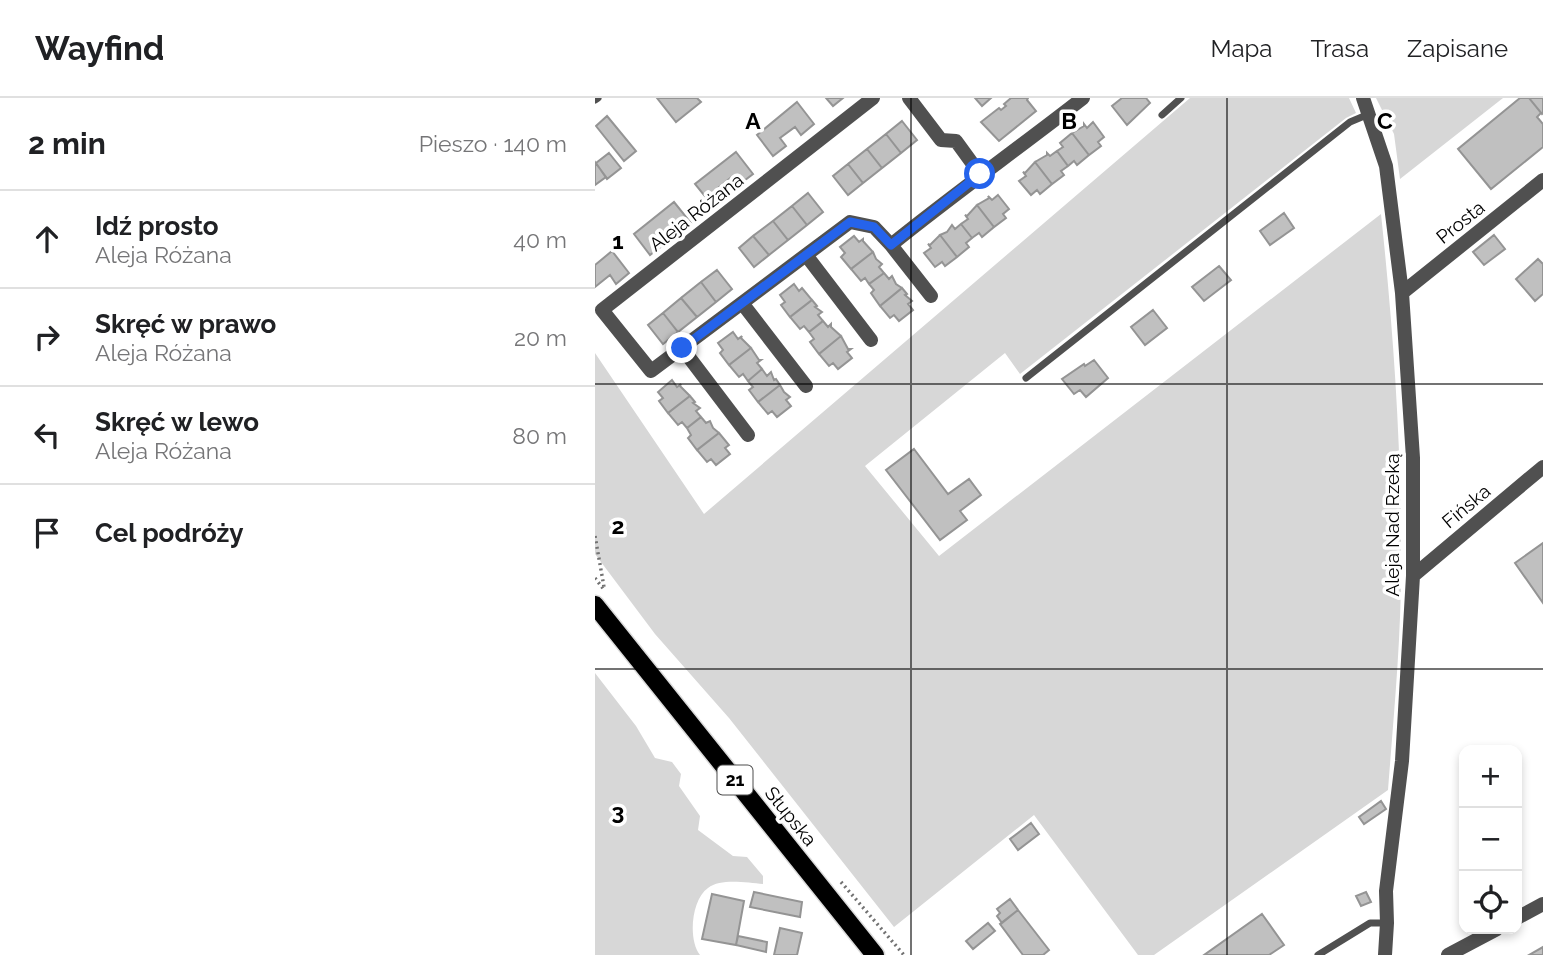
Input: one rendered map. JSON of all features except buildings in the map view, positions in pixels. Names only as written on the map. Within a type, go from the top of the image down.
[{"type":"main road","name":"Słupska","points":[[600,597],[875,955]]},
{"type":"street","name":"Aleja Różana","points":[[873,98],[602,310],[651,371],[850,222],[874,227],[931,296]]},
{"type":"street","points":[[909,98],[941,140],[956,141],[980,174]]},
{"type":"street","points":[[891,245],[980,174],[1007,157],[1083,98]]},
{"type":"street","name":"Aleja Nad Rzeką","points":[[1363,98],[1386,166],[1402,293],[1413,458],[1413,576],[1402,761],[1386,891],[1384,955]]},
{"type":"street","name":"Prosta","points":[[1402,293],[1543,180]]},
{"type":"street","points":[[806,254],[871,340]]},
{"type":"street","points":[[742,303],[806,386]]},
{"type":"street","points":[[682,348],[748,435]]},
{"type":"street","name":"Fińska","points":[[1413,576],[1543,467]]},
{"type":"street","points":[[1522,915],[1543,904]]},
{"type":"street","points":[[1448,955],[1488,934]]},
{"type":"lane","points":[[1162,115],[1181,98]]},
{"type":"lane","points":[[1026,378],[1350,122],[1369,113]]},
{"type":"lane","points":[[1318,955],[1370,923],[1387,923]]},
{"type":"path","points":[[595,536],[600,597]]},
{"type":"shaded area","points":[[1190,98],[1349,98],[1356,113],[1346,118],[1020,374],[1005,353],[865,466],[939,556],[1381,214],[1395,383],[1401,510],[1399,642],[1388,790],[1154,955],[1138,955],[1034,815],[894,927],[729,718],[655,634],[595,554],[595,353],[704,514]]},
{"type":"shaded area","points":[[1376,98],[1503,98],[1400,179],[1394,134]]},
{"type":"shaded area","points":[[595,673],[636,726],[655,758],[672,762],[681,774],[679,786],[700,816],[698,830],[733,856],[747,857],[763,876],[763,884],[720,883],[702,894],[693,920],[694,940],[700,955],[595,955]]},
{"type":"route","points":[[682,348],[850,222],[874,227],[891,245],[980,174]]}]
